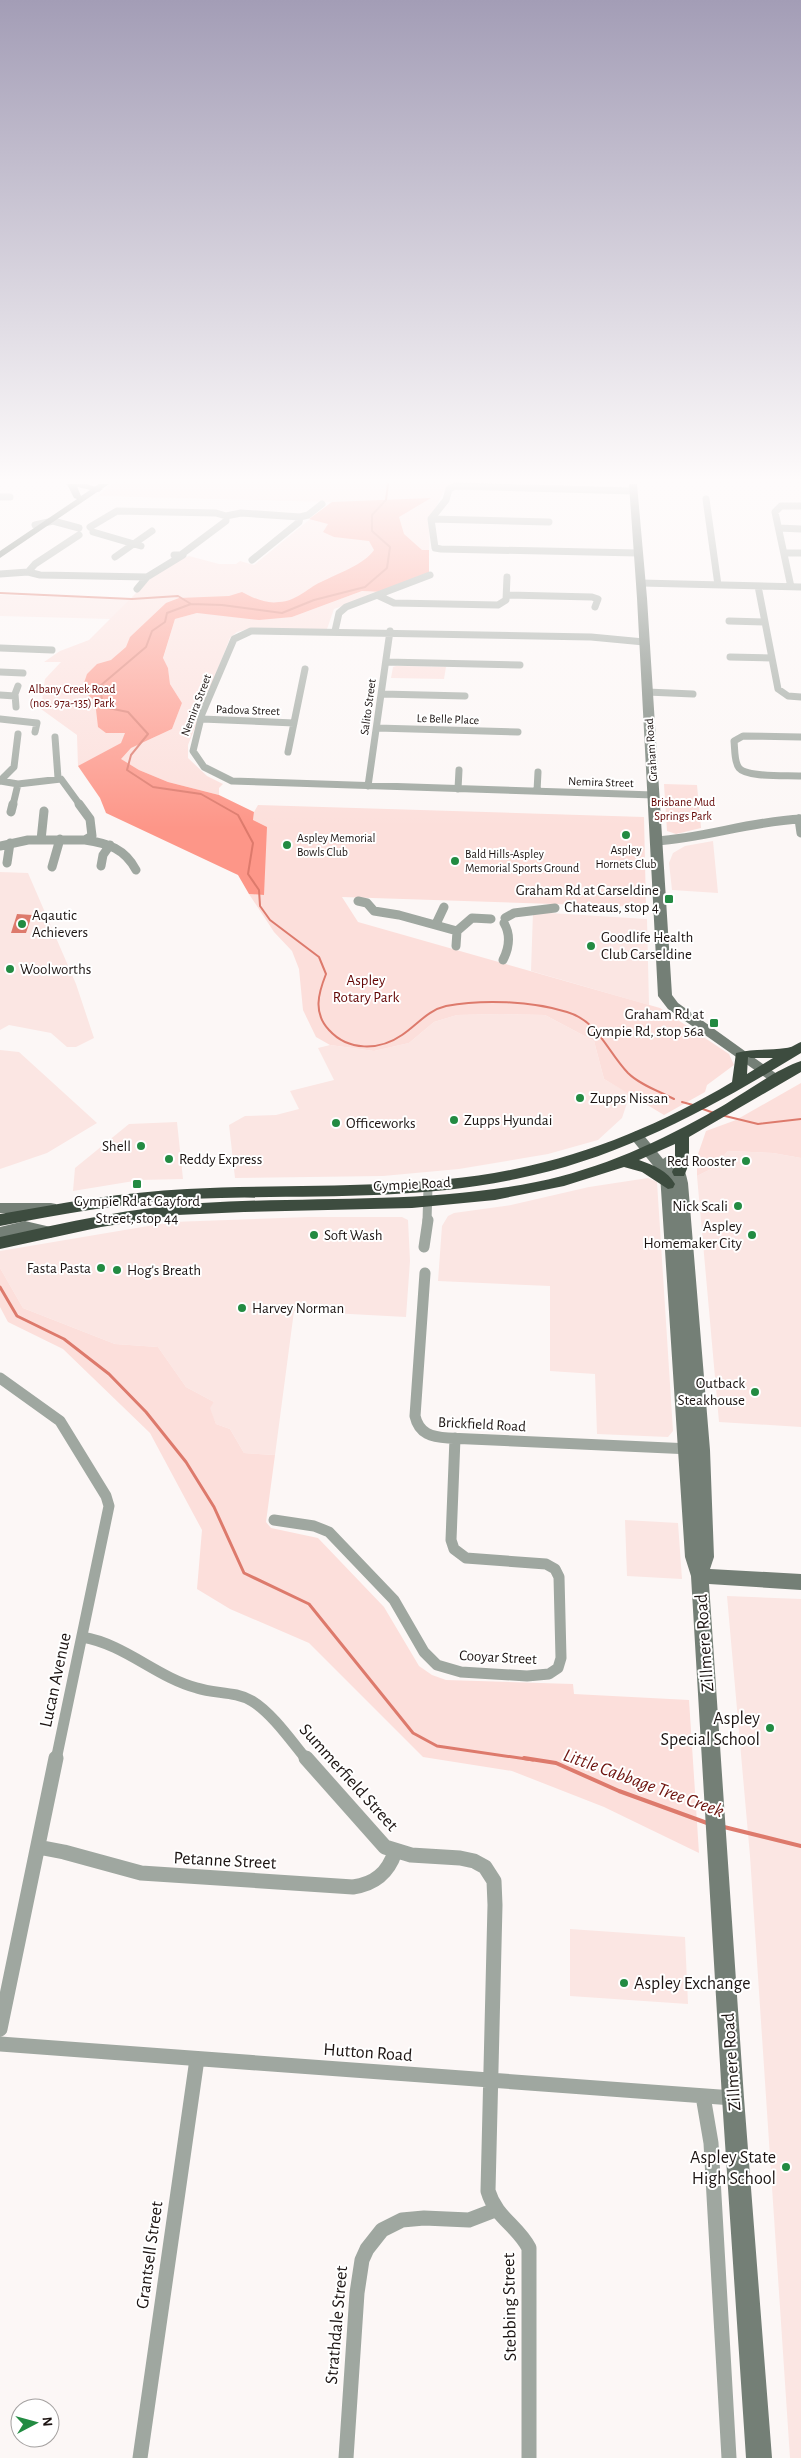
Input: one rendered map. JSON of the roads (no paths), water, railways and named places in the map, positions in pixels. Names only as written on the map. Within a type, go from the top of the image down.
[{"type":"highway","points":[[739,1083],[746,1055],[796,1050]]},
{"type":"highway","name":"Gympie Road","points":[[0,1220],[60,1208],[184,1194],[428,1187],[530,1170],[641,1134],[677,1118],[796,1050]]},
{"type":"highway","name":"Gympie Road","points":[[0,1243],[122,1217],[199,1208],[427,1202],[479,1197],[536,1187],[622,1161],[654,1148],[801,1066]]},
{"type":"highway","points":[[679,1172],[688,1130]]},
{"type":"highway","points":[[622,1161],[646,1167],[658,1174],[668,1184]]},
{"type":"main road","name":"Graham Road","points":[[642,599],[665,996],[673,1006],[780,1078]]},
{"type":"main road","name":"Zillmere Road","points":[[641,1134],[679,1172],[686,1236],[694,1450],[694,1557],[700,1576],[733,2098],[759,2458]]},
{"type":"main road","name":"Zillmere Road","points":[[654,1148],[664,1168],[668,1184],[694,1450]]},
{"type":"main road","points":[[0,1208],[60,1208]]},
{"type":"main road","points":[[0,1233],[25,1227],[50,1232]]},
{"type":"main road","points":[[700,1576],[801,1582]]},
{"type":"street","points":[[335,631],[339,613],[346,607],[371,599]]},
{"type":"street","points":[[385,599],[394,603],[494,605],[505,602],[506,599]]},
{"type":"street","points":[[595,607],[597,599]]},
{"type":"street","points":[[760,599],[780,692],[788,696],[801,697]]},
{"type":"street","points":[[729,621],[765,622]]},
{"type":"street","name":"Nemira Street","points":[[644,642],[591,637],[252,630],[234,639],[193,741],[192,750],[196,758],[209,770],[220,776],[242,782],[654,795]]},
{"type":"street","name":"Salito Street","points":[[368,786],[390,632]]},
{"type":"street","points":[[1,644],[52,650]]},
{"type":"street","points":[[730,657],[772,658]]},
{"type":"street","points":[[386,662],[520,665]]},
{"type":"street","points":[[288,752],[305,669]]},
{"type":"street","points":[[0,672],[25,670],[15,696],[18,720]]},
{"type":"street","points":[[647,692],[693,694]]},
{"type":"street","points":[[382,694],[465,696]]},
{"type":"street","points":[[0,695],[15,696]]},
{"type":"street","points":[[0,719],[37,723],[35,732]]},
{"type":"street","name":"Padova Street","points":[[202,719],[294,723]]},
{"type":"street","name":"Le Belle Place","points":[[377,728],[518,732]]},
{"type":"street","points":[[0,781],[14,767],[18,734]]},
{"type":"street","points":[[801,737],[742,736],[734,741],[738,765],[742,771],[752,774],[801,776]]},
{"type":"street","points":[[55,737],[54,749],[60,770],[58,778]]},
{"type":"street","points":[[458,789],[459,770]]},
{"type":"street","points":[[537,792],[538,772]]},
{"type":"street","points":[[0,781],[18,784],[58,778],[66,784],[92,821],[92,836],[85,840]]},
{"type":"street","points":[[11,812],[13,796],[18,784]]},
{"type":"street","points":[[41,840],[44,812]]},
{"type":"street","points":[[656,841],[684,840],[763,822],[800,819],[801,833]]},
{"type":"street","points":[[52,867],[60,839]]},
{"type":"street","points":[[0,846],[41,840],[85,840],[110,845],[130,860],[136,870]]},
{"type":"street","points":[[7,863],[10,844]]},
{"type":"street","points":[[101,866],[103,855],[110,845]]},
{"type":"street","points":[[358,901],[367,903],[374,911],[436,924],[448,930],[457,931],[472,918],[491,919],[498,916],[509,929],[509,948],[503,960]]},
{"type":"street","points":[[436,924],[444,906]]},
{"type":"street","points":[[504,921],[514,913],[555,908]]},
{"type":"street","points":[[456,946],[459,935],[457,931]]},
{"type":"street","points":[[424,1247],[428,1216],[428,1187]]},
{"type":"street","name":"Brickfield Road","points":[[425,1273],[416,1422],[420,1430],[430,1436],[455,1438],[694,1450]]},
{"type":"street","name":"Lucan Avenue","points":[[0,2029],[108,1512],[108,1501],[60,1421],[1,1381]]},
{"type":"street","name":"Cooyar Street","points":[[274,1520],[314,1526],[329,1532],[394,1600],[424,1652],[437,1665],[462,1672],[526,1676],[549,1674],[558,1668],[561,1658],[560,1577],[555,1569],[546,1564],[466,1558],[454,1549],[451,1540],[455,1438]]},
{"type":"street","name":"Summerfield Street","points":[[82,1637],[103,1641],[187,1686],[250,1698],[262,1709],[378,1840],[395,1852],[471,1860],[485,1867],[493,1877],[495,1904],[491,2080]]},
{"type":"street","name":"Petanne Street","points":[[38,1847],[60,1849],[122,1869],[142,1873],[353,1887],[370,1885],[376,1882],[391,1865],[395,1852]]},
{"type":"street","name":"Hutton Road","points":[[0,2044],[733,2098]]},
{"type":"street","name":"Grantsell Street","points":[[140,2458],[197,2058]]},
{"type":"street","name":"Stebbing Street","points":[[491,2080],[488,2183],[490,2199],[504,2222],[526,2239],[529,2248],[529,2458]]},
{"type":"street","name":"Zillmere Road","points":[[704,2096],[711,2143],[729,2458]]},
{"type":"street","name":"Strathdale Street","points":[[346,2458],[357,2293],[362,2260],[367,2248],[382,2230],[402,2220],[424,2218],[469,2220],[495,2210]]},
{"type":"waterway","points":[[126,599],[136,599]]},
{"type":"waterway","points":[[182,599],[191,604]]},
{"type":"waterway","points":[[191,604],[222,605],[282,613],[319,599]]},
{"type":"waterway","points":[[191,604],[167,613],[165,622],[152,631],[146,647],[100,686],[103,707],[128,712],[148,734],[131,755],[127,770],[153,787],[201,794],[238,815],[253,843],[248,874],[259,890],[260,906],[270,920],[319,957],[326,974],[318,1003],[321,1017],[329,1030],[345,1042],[354,1045],[374,1046],[393,1040],[428,1014],[446,1006],[475,1002],[507,1002],[538,1005],[567,1012],[587,1022],[628,1073],[644,1084],[674,1099]]},
{"type":"waterway","points":[[682,1102],[693,1105]]},
{"type":"waterway","points":[[700,1108],[714,1113]]},
{"type":"waterway","points":[[721,1115],[758,1124],[801,1119]]},
{"type":"waterway","name":"Little Cabbage Tree Creek","points":[[0,1287],[17,1316],[64,1339],[109,1374],[146,1412],[186,1462],[214,1507],[244,1573],[309,1604],[413,1733],[437,1746],[533,1760]]},
{"type":"waterway","name":"Little Cabbage Tree Creek","points":[[524,1758],[556,1763],[619,1791],[707,1823]]},
{"type":"waterway","name":"Little Cabbage Tree Creek","points":[[724,1827],[801,1846]]},
{"type":"place","name":"Aspley Hornets Club","points":[[626,835]]},
{"type":"place","name":"Aspley Memorial Bowls Club","points":[[287,845]]},
{"type":"place","name":"Bald Hills-Aspley Memorial Sports Ground","points":[[455,861]]},
{"type":"place","name":"Graham Rd at Carseldine Chateaus, stop 4","points":[[669,899]]},
{"type":"place","name":"Aqautic Achievers","points":[[22,924]]},
{"type":"place","name":"Goodlife Health Club Carseldine","points":[[591,946]]},
{"type":"place","name":"Woolworths","points":[[10,969]]},
{"type":"place","name":"Graham Rd at Gympie Rd, stop 56a","points":[[714,1023]]},
{"type":"place","name":"Zupps Nissan","points":[[580,1098]]},
{"type":"place","name":"Zupps Hyundai","points":[[454,1120]]},
{"type":"place","name":"Officeworks","points":[[336,1123]]},
{"type":"place","name":"Shell","points":[[141,1146]]},
{"type":"place","name":"Reddy Express","points":[[169,1159]]},
{"type":"place","name":"Red Rooster","points":[[746,1161]]},
{"type":"place","name":"Gympie Rd at Gayford Street, stop 44","points":[[137,1184]]},
{"type":"place","name":"Nick Scali","points":[[738,1206]]},
{"type":"place","name":"Soft Wash","points":[[314,1235]]},
{"type":"place","name":"Aspley Homemaker City","points":[[752,1235]]},
{"type":"place","name":"Fasta Pasta","points":[[101,1268]]},
{"type":"place","name":"Hog's Breath","points":[[117,1270]]},
{"type":"place","name":"Harvey Norman","points":[[242,1308]]},
{"type":"place","name":"Outback Steakhouse","points":[[755,1392]]},
{"type":"place","name":"Aspley Special School","points":[[770,1728]]},
{"type":"place","name":"Aspley Exchange","points":[[624,1983]]},
{"type":"place","name":"Aspley State High School","points":[[786,2167]]},
{"type":"park label","name":"Albany Creek Road (nos. 97a-135) Park","points":[[72,696]]},
{"type":"park label","name":"Brisbane Mud Springs Park","points":[[683,809]]},
{"type":"park label","name":"Aspley Rotary Park","points":[[366,988]]}]
